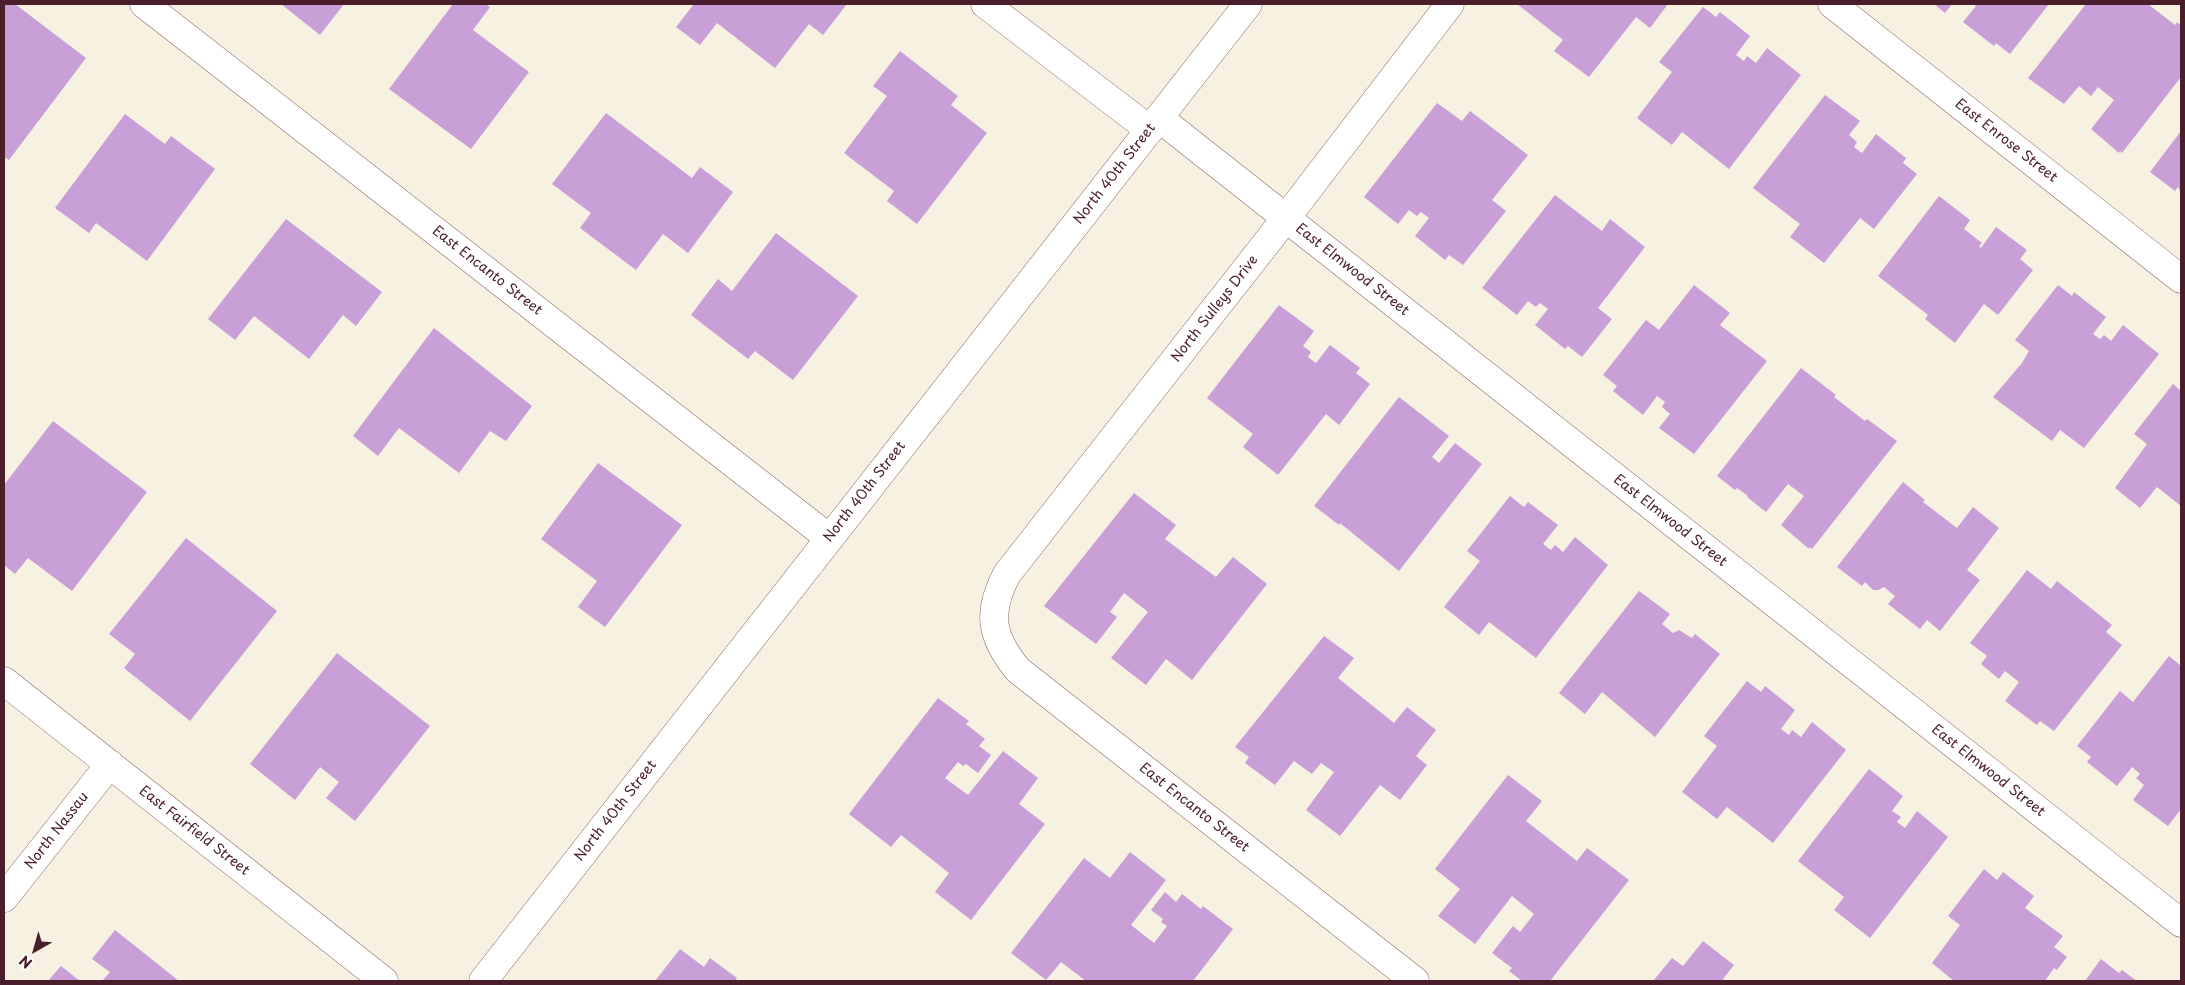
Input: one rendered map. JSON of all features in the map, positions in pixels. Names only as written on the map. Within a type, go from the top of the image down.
[{"type":"street","name":"East Encanto Street","points":[[144,4],[829,538]]},
{"type":"street","name":"East Elmwood Street","points":[[985,4],[1286,218],[2181,923]]},
{"type":"street","name":"North 40th Street","points":[[483,981],[1248,4]]},
{"type":"street","name":"North Sulleys Drive","points":[[993,619],[995,602],[1007,574],[1286,218],[1450,4]]},
{"type":"street","name":"East Enrose Street","points":[[1832,4],[2181,279]]},
{"type":"street","name":"East Encanto Street","points":[[993,619],[995,630],[1004,650],[1018,670],[1415,981]]},
{"type":"street","name":"East Fairfield Street","points":[[4,681],[384,981]]},
{"type":"street","name":"North Nassau","points":[[4,898],[110,764]]},
{"type":"building","points":[[4,4],[15,4],[86,58],[9,160],[4,157]]},
{"type":"building","points":[[281,4],[344,4],[320,35]]},
{"type":"building","points":[[453,4],[485,4],[490,7],[473,30],[529,72],[471,149],[389,89]]},
{"type":"building","points":[[694,4],[847,4],[823,35],[809,24],[775,68],[717,23],[700,45],[676,27]]},
{"type":"building","points":[[1517,4],[1668,4],[1650,28],[1636,17],[1589,77],[1554,51],[1563,40]]},
{"type":"building","points":[[1934,4],[1952,4],[1945,13]]},
{"type":"building","points":[[1974,4],[2049,4],[2010,54],[1996,43],[1994,46],[1963,22],[1976,6]]},
{"type":"building","points":[[2086,4],[2148,4],[2175,25],[2177,22],[2181,26],[2181,77],[2122,153],[2120,151],[2119,153],[2091,129],[2114,100],[2098,87],[2091,96],[2079,86],[2064,104],[2028,78]]},
{"type":"building","points":[[1703,7],[1716,17],[1720,12],[1750,36],[1736,55],[1744,61],[1747,56],[1756,63],[1767,48],[1801,75],[1729,169],[1682,132],[1672,145],[1637,118],[1672,72],[1659,62]]},
{"type":"building","points":[[900,51],[958,96],[951,105],[987,133],[917,224],[887,201],[894,191],[844,153],[887,96],[873,86]]},
{"type":"building","points":[[1825,95],[1860,121],[1849,135],[1857,142],[1854,147],[1862,153],[1876,134],[1906,158],[1903,163],[1917,174],[1874,229],[1860,218],[1824,263],[1790,237],[1800,224],[1753,188]]},
{"type":"building","points":[[1437,103],[1462,121],[1470,111],[1528,155],[1492,200],[1506,211],[1463,265],[1449,255],[1445,260],[1415,236],[1429,218],[1421,212],[1417,216],[1409,210],[1398,224],[1364,197]]},
{"type":"building","points":[[606,113],[692,178],[700,167],[733,192],[688,253],[663,234],[636,270],[580,228],[591,213],[552,184]]},
{"type":"building","points":[[125,114],[165,144],[171,136],[215,169],[147,261],[96,223],[89,233],[55,208]]},
{"type":"building","points":[[2181,131],[2181,193],[2178,187],[2175,191],[2150,172]]},
{"type":"building","points":[[1555,195],[1602,231],[1610,219],[1645,247],[1598,308],[1612,319],[1582,357],[1568,346],[1565,349],[1535,325],[1548,309],[1540,303],[1536,307],[1528,301],[1517,315],[1482,288]]},
{"type":"building","points":[[1939,196],[1970,220],[1964,229],[1982,243],[1979,246],[1981,248],[1996,227],[2027,250],[2020,259],[2033,270],[1998,315],[1984,304],[1955,343],[1925,319],[1928,315],[1878,276]]},
{"type":"building","points":[[286,219],[382,292],[356,326],[343,315],[309,359],[254,316],[235,340],[208,319]]},
{"type":"building","points":[[776,233],[858,296],[793,380],[755,351],[748,359],[691,315],[718,279],[732,291]]},
{"type":"building","points":[[1694,285],[1730,313],[1720,325],[1767,361],[1694,454],[1659,428],[1670,414],[1662,407],[1665,402],[1657,396],[1643,415],[1613,391],[1617,386],[1603,375],[1646,320],[1659,330]]},
{"type":"building","points":[[2058,285],[2072,296],[2074,292],[2106,317],[2093,334],[2100,339],[2104,335],[2111,341],[2123,325],[2159,354],[2084,448],[2060,430],[2052,441],[1993,397],[2022,363],[2029,351],[2015,340]]},
{"type":"building","points":[[1279,305],[1314,331],[1303,346],[1311,352],[1308,357],[1316,363],[1330,345],[1360,368],[1356,373],[1370,384],[1339,425],[1326,414],[1278,475],[1243,447],[1253,434],[1207,398]]},
{"type":"building","points":[[434,328],[532,406],[506,441],[490,431],[459,473],[399,428],[378,456],[353,436]]},
{"type":"building","points":[[1801,368],[1836,395],[1834,397],[1865,421],[1867,419],[1897,441],[1812,549],[1810,547],[1809,549],[1781,525],[1804,496],[1788,484],[1766,512],[1748,496],[1737,488],[1735,490],[1717,476]]},
{"type":"building","points":[[2173,384],[2181,391],[2181,506],[2157,487],[2140,508],[2115,488],[2147,444],[2134,434]]},
{"type":"building","points":[[1399,397],[1449,436],[1432,457],[1439,463],[1455,443],[1482,464],[1399,571],[1340,523],[1339,525],[1314,506]]},
{"type":"building","points":[[53,421],[147,492],[72,591],[28,558],[15,574],[4,565],[4,485]]},
{"type":"building","points":[[598,463],[682,525],[605,627],[578,607],[597,581],[541,539]]},
{"type":"building","points":[[1903,482],[1925,500],[1923,502],[1957,528],[1973,507],[1999,528],[1967,570],[1980,580],[1940,631],[1927,620],[1920,629],[1888,604],[1895,596],[1884,587],[1873,590],[1865,582],[1862,586],[1837,567]]},
{"type":"building","points":[[1134,493],[1176,525],[1165,539],[1216,577],[1233,557],[1267,584],[1192,680],[1166,659],[1146,685],[1111,658],[1148,612],[1124,593],[1110,612],[1117,617],[1096,644],[1044,606]]},
{"type":"building","points":[[1510,496],[1524,507],[1528,502],[1558,525],[1543,544],[1551,550],[1555,545],[1563,552],[1575,537],[1608,565],[1536,658],[1489,622],[1479,635],[1444,607],[1480,561],[1467,551]]},
{"type":"building","points":[[186,538],[277,611],[190,721],[124,668],[135,654],[109,634]]},
{"type":"building","points":[[2027,570],[2051,589],[2057,581],[2112,625],[2106,632],[2122,645],[2054,731],[2040,721],[2037,725],[2005,701],[2019,682],[2005,671],[1999,679],[1981,664],[1987,656],[1970,643]]},
{"type":"building","points":[[1639,591],[1670,614],[1662,624],[1673,633],[1679,630],[1692,638],[1695,634],[1720,654],[1655,737],[1602,692],[1585,714],[1559,693]]},
{"type":"building","points":[[1324,636],[1354,658],[1338,678],[1394,723],[1407,707],[1436,730],[1416,756],[1427,765],[1400,800],[1380,785],[1340,836],[1306,810],[1334,772],[1321,763],[1312,774],[1294,761],[1275,785],[1245,763],[1249,757],[1235,747]]},
{"type":"building","points":[[337,653],[430,726],[355,821],[326,798],[339,782],[320,767],[295,800],[250,764]]},
{"type":"building","points":[[2169,656],[2181,666],[2181,809],[2168,826],[2133,800],[2144,785],[2136,778],[2140,774],[2132,767],[2117,786],[2087,762],[2091,757],[2077,746],[2120,691],[2133,702]]},
{"type":"building","points":[[1747,681],[1761,692],[1765,686],[1795,710],[1781,729],[1789,735],[1792,730],[1801,737],[1812,722],[1846,750],[1773,843],[1727,807],[1717,819],[1682,792],[1717,746],[1704,736]]},
{"type":"building","points":[[938,698],[969,721],[966,724],[985,739],[979,746],[991,755],[978,773],[966,764],[963,766],[958,762],[945,778],[968,795],[1003,751],[1038,778],[1019,804],[1045,824],[971,920],[935,892],[949,873],[901,835],[891,847],[849,814]]},
{"type":"building","points":[[1869,769],[1903,796],[1892,811],[1901,817],[1897,822],[1905,828],[1917,811],[1948,837],[1870,938],[1834,910],[1844,897],[1798,861]]},
{"type":"building","points":[[1508,775],[1542,801],[1526,821],[1577,861],[1587,848],[1629,880],[1550,981],[1522,981],[1509,971],[1512,968],[1492,953],[1513,926],[1520,932],[1534,914],[1512,896],[1475,944],[1438,916],[1460,889],[1435,869]]},
{"type":"building","points":[[1130,852],[1166,880],[1131,925],[1154,943],[1167,926],[1161,922],[1163,919],[1151,910],[1165,892],[1176,902],[1182,894],[1201,909],[1203,906],[1233,929],[1193,981],[1086,981],[1061,962],[1046,980],[1011,953],[1084,858],[1110,878]]},
{"type":"building","points":[[1984,869],[1997,880],[2003,872],[2034,896],[2025,908],[2063,936],[2054,947],[2067,957],[2057,970],[2054,968],[2045,981],[1954,981],[1932,963],[1960,925],[1948,916]]},
{"type":"building","points":[[115,930],[179,981],[102,981],[110,972],[92,959]]},
{"type":"building","points":[[1703,941],[1734,965],[1723,979],[1726,981],[1653,981],[1672,958],[1683,966]]},
{"type":"building","points":[[680,949],[704,967],[710,958],[737,978],[735,981],[655,981]]},
{"type":"building","points":[[2101,959],[2119,973],[2122,970],[2137,981],[2085,981]]},
{"type":"building","points":[[61,966],[80,981],[48,981]]}]
